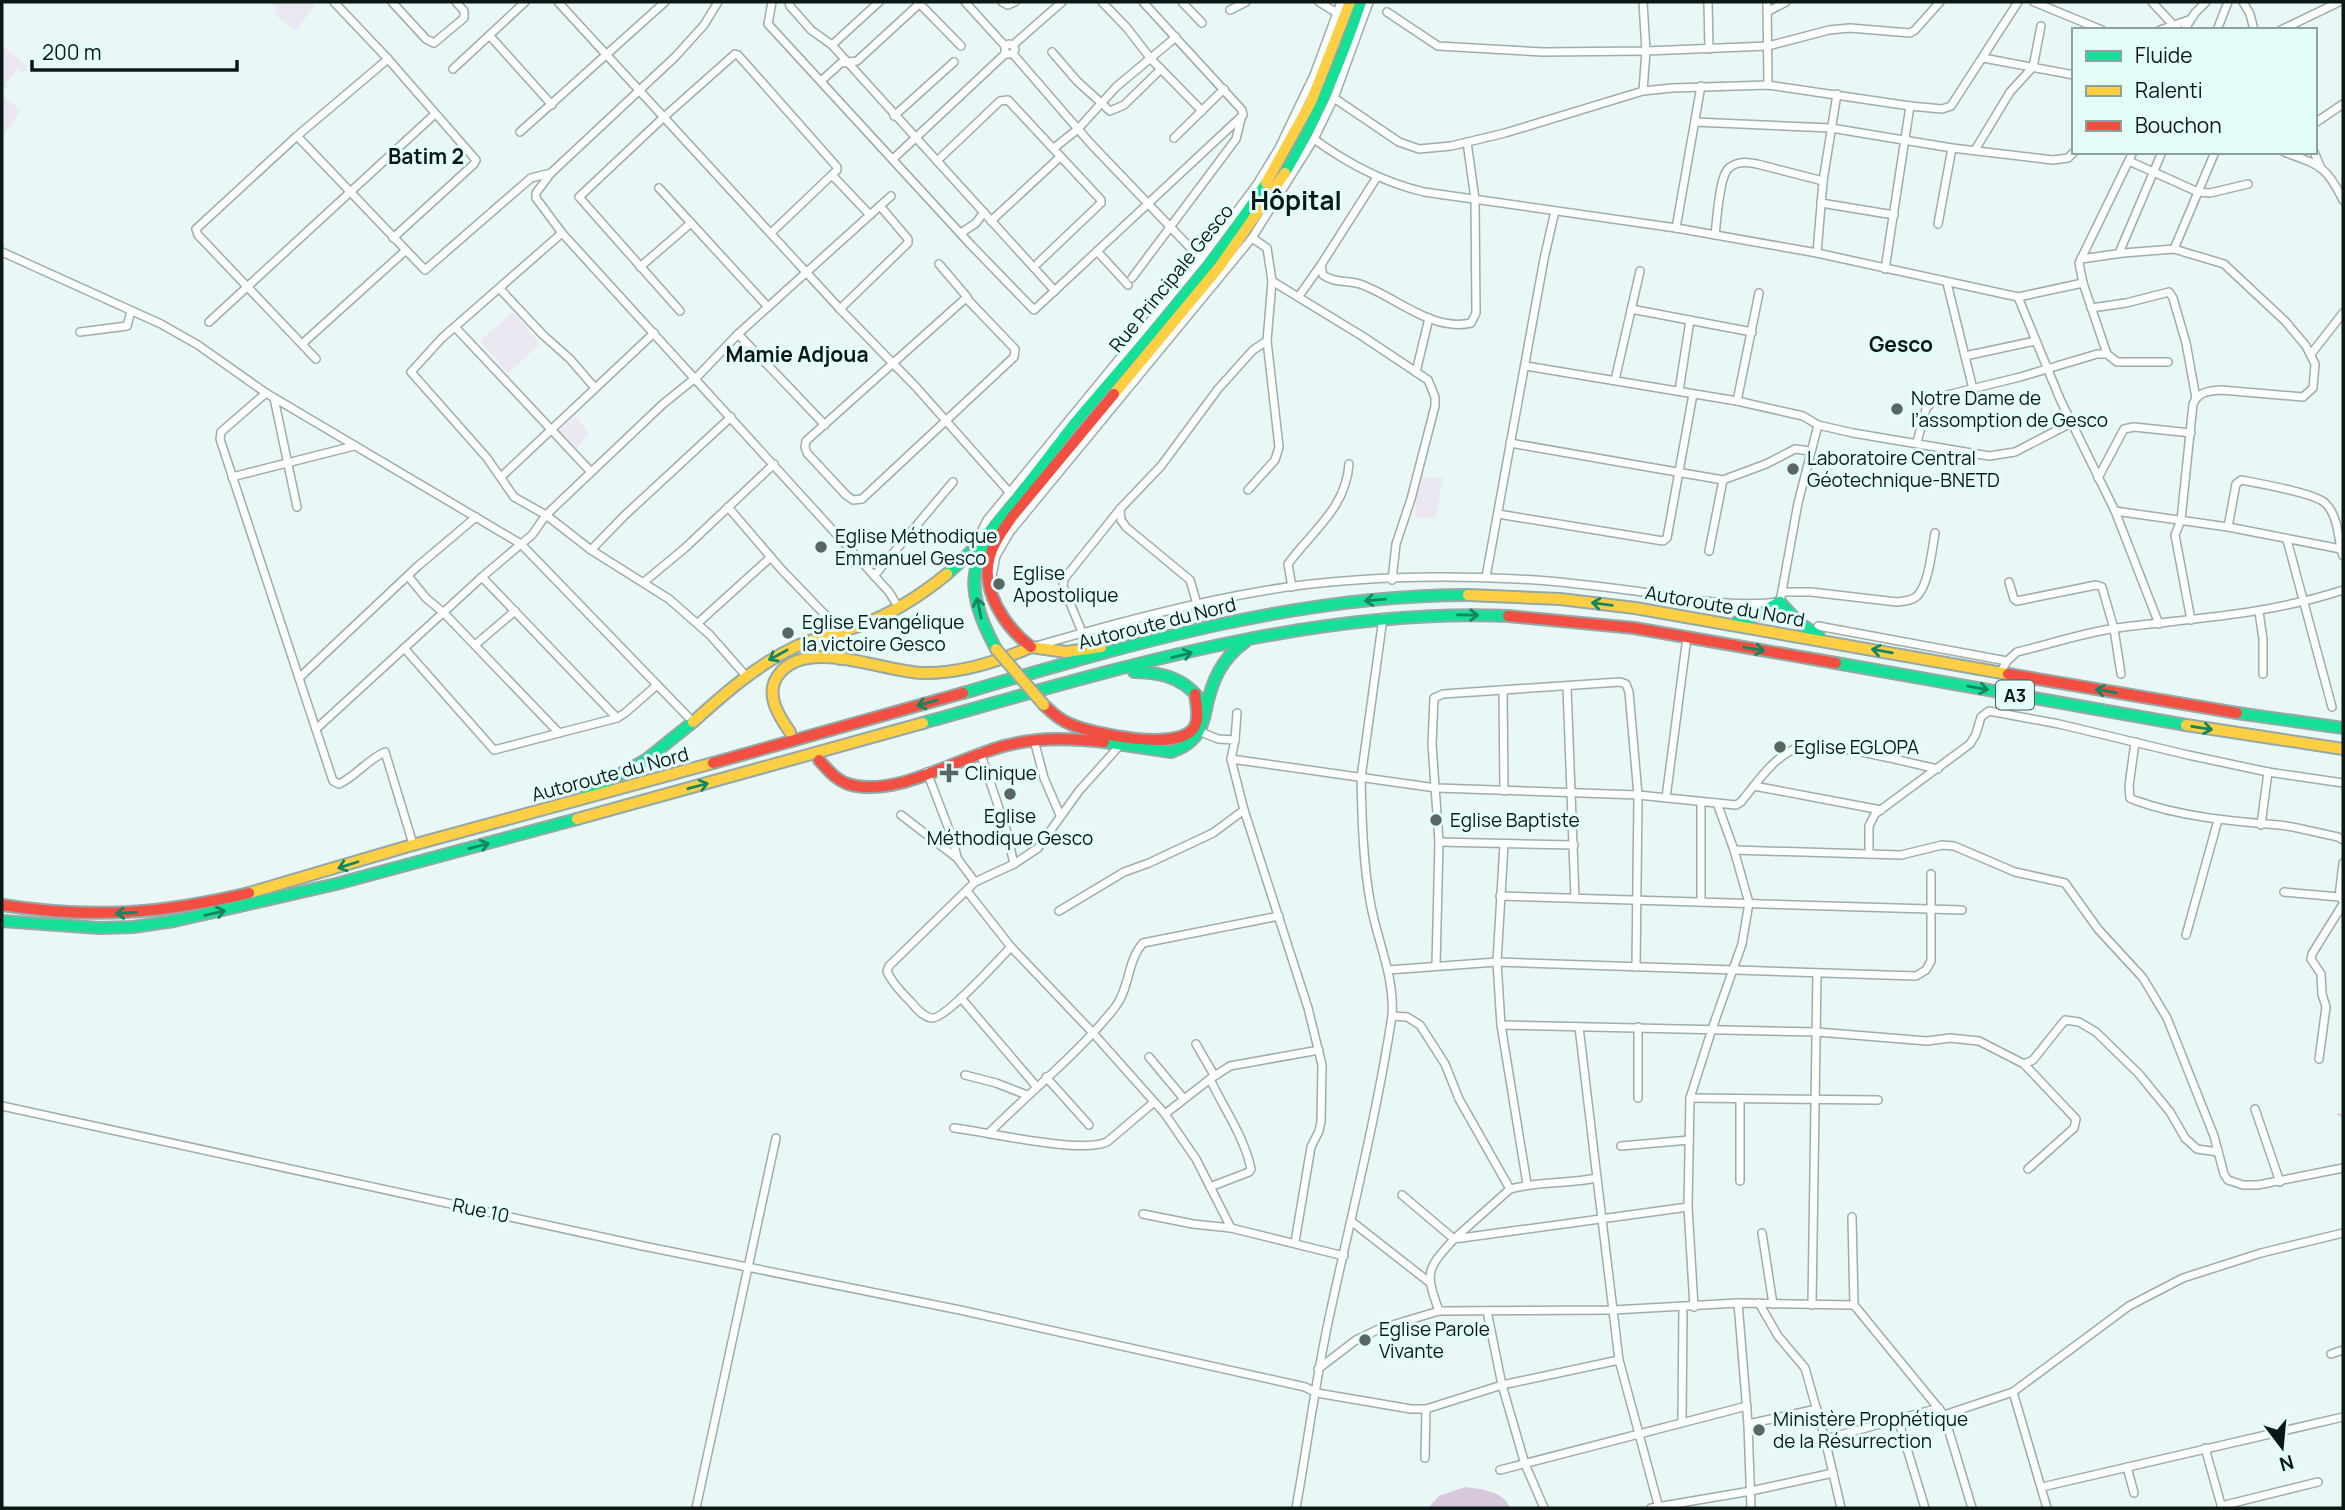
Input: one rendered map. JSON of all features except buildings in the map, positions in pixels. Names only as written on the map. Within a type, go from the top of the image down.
[{"type":"main road","name":"Rue Principale Gesco","points":[[555,807],[577,799],[648,760],[746,677],[794,646],[867,623],[899,608],[938,582],[974,549],[1178,303],[1241,220],[1280,160],[1309,106],[1332,55],[1350,2]]},
{"type":"main road","name":"Rue Principale Gesco","points":[[1030,497],[1215,274],[1272,194],[1318,113],[1342,59],[1361,2]]},
{"type":"main road","points":[[1030,497],[991,553],[988,569],[991,587],[1008,625],[1022,642],[1053,654],[1069,654],[1166,633],[1198,629]]},
{"type":"main road","points":[[1030,497],[990,542],[977,564],[975,583],[982,622],[996,649],[1044,705],[1070,724],[1164,742],[1181,738],[1195,722],[1197,704],[1194,690]]},
{"type":"main road","name":"Autoroute du Nord","points":[[2,905],[89,914],[156,911],[288,883],[413,844],[1198,629],[1339,603],[1413,597],[1562,599],[1685,615],[2235,714],[2343,728]]},
{"type":"main road","points":[[1728,624],[1749,619],[1781,597],[1798,622],[1832,642]]},
{"type":"main road","name":"Autoroute du Nord","points":[[2,921],[94,929],[160,924],[196,918],[413,864],[1092,677],[1254,637],[1383,618],[1510,616],[1589,623],[1687,637],[2166,723],[2343,749]]},
{"type":"main road","points":[[840,659],[842,631]]},
{"type":"main road","points":[[819,761],[839,780],[862,787],[878,787],[980,752],[1034,740],[1081,738],[1171,751],[1191,743],[1201,732],[1214,676],[1237,647],[1254,637]]},
{"type":"main road","points":[[790,732],[779,716],[773,701],[772,688],[784,666],[801,659],[840,659],[906,673],[944,672],[998,662],[1031,647]]},
{"type":"main road","points":[[1092,677],[1130,672],[1171,675],[1194,690],[1206,709]]},
{"type":"street","points":[[334,2],[471,153],[475,162],[393,238]]},
{"type":"street","points":[[392,2],[426,39],[434,43],[464,18],[464,11],[456,2]]},
{"type":"street","points":[[453,69],[525,2]]},
{"type":"street","points":[[558,2],[1010,493]]},
{"type":"street","points":[[520,132],[665,2]]},
{"type":"street","points":[[718,2],[704,25],[640,90],[551,173],[536,193],[536,198],[562,233],[774,464],[889,592],[899,608]]},
{"type":"street","points":[[772,2],[768,24],[1032,309],[1148,206],[1244,114],[1143,2]]},
{"type":"street","points":[[789,2],[811,30],[832,45],[1055,291]]},
{"type":"street","points":[[832,45],[879,2]]},
{"type":"street","points":[[821,81],[838,64],[857,61],[918,2],[961,46]]},
{"type":"street","points":[[965,2],[1148,206],[1201,259]]},
{"type":"street","points":[[1002,2],[1008,5],[1015,2]]},
{"type":"street","points":[[893,159],[1062,2]]},
{"type":"street","points":[[1102,2],[1151,59],[1202,111]]},
{"type":"street","points":[[1182,2],[1202,23]]},
{"type":"street","points":[[1230,10],[1247,2]]},
{"type":"street","points":[[1319,2],[1337,13]]},
{"type":"street","points":[[974,549],[987,520],[1201,259],[1256,184],[1279,148],[1314,75],[1341,2]]},
{"type":"street","points":[[991,587],[996,556],[1010,532],[1252,238],[1284,190],[1334,98],[1369,2]]},
{"type":"street","points":[[1643,2],[1646,51],[1643,91]]},
{"type":"street","points":[[1708,2],[1709,49]]},
{"type":"street","points":[[1767,2],[1768,85]]},
{"type":"street","points":[[1767,12],[1786,2]]},
{"type":"street","points":[[1388,12],[1431,43],[1447,48],[1543,52],[1646,51],[1768,46],[1840,29],[1909,33],[1915,30],[1940,2]]},
{"type":"street","points":[[1334,98],[1408,147],[1432,148],[1528,127],[1643,91],[1701,86],[1768,85],[1942,109],[1951,106],[2018,2]]},
{"type":"street","points":[[2034,2],[2097,28]]},
{"type":"street","points":[[2152,2],[2176,27],[2189,20],[2206,2]]},
{"type":"street","points":[[2218,28],[2228,2]]},
{"type":"street","points":[[2243,2],[2254,28]]},
{"type":"street","points":[[2285,28],[2339,2]]},
{"type":"street","points":[[2186,28],[2189,20]]},
{"type":"street","points":[[1975,150],[2010,92],[2033,67],[2041,26]]},
{"type":"street","points":[[490,36],[552,105]]},
{"type":"street","points":[[1054,148],[1078,129],[1116,87],[1176,37]]},
{"type":"street","points":[[1052,52],[1110,111],[1117,110],[1161,69]]},
{"type":"street","points":[[680,311],[579,197],[731,56],[738,55],[836,164],[837,170],[771,233]]},
{"type":"street","points":[[1983,58],[2072,75]]},
{"type":"street","points":[[316,359],[198,235],[196,229],[388,59]]},
{"type":"street","points":[[894,116],[954,62]]},
{"type":"street","points":[[1676,228],[1701,86]]},
{"type":"street","points":[[1174,138],[1224,89]]},
{"type":"street","points":[[1817,253],[1823,181],[1837,94]]},
{"type":"street","points":[[937,161],[1000,101],[1008,100],[1100,198],[1101,204],[1038,263]]},
{"type":"street","points":[[2317,122],[2343,104]]},
{"type":"street","points":[[1885,269],[1910,106]]},
{"type":"street","points":[[209,322],[435,114]]},
{"type":"street","points":[[1097,251],[1130,282],[1238,136],[1241,119]]},
{"type":"street","points":[[1695,122],[1831,128],[1952,148],[2053,160],[2068,158],[2072,154]]},
{"type":"street","points":[[298,136],[421,269],[428,269],[531,178],[551,173]]},
{"type":"street","points":[[1314,139],[1344,162],[1377,177],[1418,190],[1676,228],[1817,253],[2018,297],[2083,283]]},
{"type":"street","points":[[1321,265],[1323,275],[1327,278],[1360,284],[1429,318],[1471,323],[1475,318],[1475,199],[1467,142]]},
{"type":"street","points":[[1938,224],[1952,148]]},
{"type":"street","points":[[2107,355],[2079,263],[2132,154]]},
{"type":"street","points":[[2119,253],[2161,154]]},
{"type":"street","points":[[2174,249],[2214,154]]},
{"type":"street","points":[[2289,154],[2320,166]]},
{"type":"street","points":[[2315,154],[2343,200]]},
{"type":"street","points":[[991,220],[1060,158]]},
{"type":"street","points":[[2129,161],[2198,192],[2248,184]]},
{"type":"street","points":[[1715,235],[1724,174],[1731,166],[1746,162],[1757,163],[1823,181]]},
{"type":"street","points":[[832,175],[870,215]]},
{"type":"street","points":[[1299,296],[1377,177]]},
{"type":"street","points":[[659,188],[768,307]]},
{"type":"street","points":[[316,729],[531,535],[546,515],[663,404],[696,378],[738,334],[891,196]]},
{"type":"street","points":[[1821,204],[1894,215]]},
{"type":"street","points":[[840,309],[908,243],[908,239],[880,206]]},
{"type":"street","points":[[1486,578],[1555,211]]},
{"type":"street","points":[[961,233],[976,223],[984,212]]},
{"type":"street","points":[[640,267],[691,223]]},
{"type":"street","points":[[562,233],[435,345],[411,372],[501,477],[514,497],[546,515],[592,550],[669,598],[698,623],[746,677]]},
{"type":"street","points":[[1248,490],[1275,460],[1279,447],[1267,341],[1272,281],[1267,248],[1252,238]]},
{"type":"street","points":[[2081,259],[2174,249],[2229,267],[2285,321],[2311,354],[2315,364],[2313,388],[2303,397],[2221,390],[2209,391],[2196,398],[2193,404],[2181,520],[2175,535],[2190,620]]},
{"type":"street","points":[[302,344],[405,251]]},
{"type":"street","points":[[2,252],[198,345],[266,394],[521,544],[693,722]]},
{"type":"street","points":[[939,264],[1016,353],[862,499],[853,500],[807,453],[804,447],[806,441],[967,297]]},
{"type":"street","points":[[1615,380],[1640,271]]},
{"type":"street","points":[[1272,281],[1431,384],[1436,397],[1435,406],[1411,499],[1396,544],[1392,580]]},
{"type":"street","points":[[1947,283],[1973,389]]},
{"type":"street","points":[[500,289],[595,388]]},
{"type":"street","points":[[2091,307],[2126,303],[2169,292],[2186,343],[2196,398]]},
{"type":"street","points":[[1737,401],[1759,293]]},
{"type":"street","points":[[2018,297],[2048,370],[2115,511],[2159,624]]},
{"type":"street","points":[[1631,309],[1752,332]]},
{"type":"street","points":[[80,332],[125,327],[129,323],[131,311]]},
{"type":"street","points":[[2311,354],[2343,313]]},
{"type":"street","points":[[1416,372],[1429,318]]},
{"type":"street","points":[[1679,391],[1690,320]]},
{"type":"street","points":[[455,327],[591,472]]},
{"type":"street","points":[[501,477],[654,333]]},
{"type":"street","points":[[738,334],[825,425]]},
{"type":"street","points":[[1082,632],[1063,586],[1064,579],[1120,509],[1161,466],[1218,389],[1253,350],[1267,341]]},
{"type":"street","points":[[1965,356],[2035,341]]},
{"type":"street","points":[[1917,442],[1930,401],[2048,370],[2097,354],[2107,355],[2117,362],[2168,362]]},
{"type":"street","points":[[1526,366],[1737,401],[1803,416],[1818,425],[1853,433],[1989,456],[2005,455],[2026,447],[2073,422]]},
{"type":"street","points":[[266,394],[219,434],[232,477],[333,781],[339,784],[347,780],[373,757],[385,752],[413,844]]},
{"type":"street","points":[[1498,514],[1663,541],[1667,538],[1693,394]]},
{"type":"street","points":[[274,398],[297,507]]},
{"type":"street","points":[[592,550],[624,516],[731,417]]},
{"type":"street","points":[[1781,597],[1810,451],[1818,425]]},
{"type":"street","points":[[2098,478],[2124,429],[2134,427],[2191,433]]},
{"type":"street","points":[[1510,443],[1723,480],[1795,449],[1810,451]]},
{"type":"street","points":[[232,477],[354,446]]},
{"type":"street","points":[[644,582],[774,464]]},
{"type":"street","points":[[1292,587],[1288,564],[1322,527],[1339,503],[1349,464]]},
{"type":"street","points":[[1709,551],[1723,480]]},
{"type":"street","points":[[2115,511],[2228,527],[2342,553],[2335,520],[2326,504],[2308,495],[2254,482],[2241,480],[2236,484],[2228,527]]},
{"type":"street","points":[[874,576],[953,482]]},
{"type":"street","points":[[728,507],[831,621]]},
{"type":"street","points":[[1120,509],[1126,527],[1190,580],[1197,604]]},
{"type":"street","points":[[299,678],[475,517]]},
{"type":"street","points":[[1031,647],[1197,604],[1292,587],[1392,580],[1486,578],[1563,583],[1702,601],[1760,604],[1811,592],[1897,602],[1911,600],[1920,594],[1929,568],[1935,533]]},
{"type":"street","points":[[2287,540],[2332,707]]},
{"type":"street","points":[[698,623],[771,557]]},
{"type":"street","points":[[408,576],[426,598],[444,613],[559,733]]},
{"type":"street","points":[[482,577],[617,718]]},
{"type":"street","points":[[2009,582],[2017,601],[2100,586],[2105,592],[2114,628],[2121,674]]},
{"type":"street","points":[[2000,673],[2007,661],[2017,652],[2114,628],[2259,612],[2304,603],[2343,590]]},
{"type":"street","points":[[475,645],[515,611]]},
{"type":"street","points":[[2259,612],[2263,674]]},
{"type":"street","points":[[1296,1508],[1317,1393],[1318,1369],[1344,1256],[1392,1016],[1388,970],[1368,891],[1362,826],[1361,778],[1383,618]]},
{"type":"street","points":[[1818,626],[2007,661]]},
{"type":"street","points":[[1666,797],[1687,637]]},
{"type":"street","points":[[404,648],[493,749],[617,718],[657,685]]},
{"type":"street","points":[[1436,965],[1438,842],[1432,744],[1434,698],[1443,694],[1620,682],[1628,686],[1639,795],[1636,967]]},
{"type":"street","points":[[1567,687],[1575,898]]},
{"type":"street","points":[[1503,690],[1504,791]]},
{"type":"street","points":[[1869,854],[1871,820],[1974,740],[1981,717],[1989,711],[2059,724],[2269,772],[2343,783]]},
{"type":"street","points":[[1237,713],[1231,759],[1244,810],[1319,1050],[1323,1093],[1320,1131],[1311,1147],[1295,1242]]},
{"type":"street","points":[[1201,732],[1218,739],[1235,740]]},
{"type":"street","points":[[1034,740],[1048,788],[1060,815]]},
{"type":"street","points":[[2135,742],[2130,797],[2143,804],[2218,820],[2279,825],[2338,837],[2343,841]]},
{"type":"street","points":[[1011,947],[961,998],[932,1018],[923,1014],[906,997],[887,971],[975,882],[1014,864],[1043,843],[1060,815],[1121,744]]},
{"type":"street","points":[[1231,759],[1436,788],[1639,795],[1738,805],[1779,758],[1801,746],[1826,746],[1938,769]]},
{"type":"street","points":[[980,752],[1006,829],[1014,864]]},
{"type":"street","points":[[927,772],[953,840],[957,858]]},
{"type":"street","points":[[2261,825],[2269,772]]},
{"type":"street","points":[[1754,786],[1881,810]]},
{"type":"street","points":[[1701,802],[1701,902]]},
{"type":"street","points":[[1694,1307],[1688,1207],[1690,1098],[1734,970],[1747,926],[1749,903],[1734,849],[1717,803]]},
{"type":"street","points":[[1059,911],[1124,872],[1213,833],[1244,810]]},
{"type":"street","points":[[901,816],[957,858],[975,882]]},
{"type":"street","points":[[2186,935],[2218,820]]},
{"type":"street","points":[[1438,842],[1574,845]]},
{"type":"street","points":[[1504,844],[1497,962],[1501,1025],[1527,1184]]},
{"type":"street","points":[[1734,849],[1901,855],[1928,847],[1954,846],[2015,872],[2065,883],[2098,929],[2143,978],[2167,1018],[2228,1180],[2244,1185],[2280,1182],[2343,1168]]},
{"type":"street","points":[[2319,1059],[2326,1007],[2320,972],[2312,954],[2342,900],[2343,863]]},
{"type":"street","points":[[1388,970],[1497,962],[1916,976],[1926,970],[1931,961],[1931,874]]},
{"type":"street","points":[[967,891],[1011,947],[1165,1114],[1196,1159],[1231,1228]]},
{"type":"street","points":[[2284,892],[2342,900]]},
{"type":"street","points":[[1500,896],[1962,911]]},
{"type":"street","points":[[990,1132],[1093,1033],[1123,994],[1129,971],[1143,943],[1279,916]]},
{"type":"street","points":[[1812,1305],[1817,973]]},
{"type":"street","points":[[961,998],[1036,1086]]},
{"type":"street","points":[[1392,1016],[1408,1017],[1420,1024],[1446,1064],[1459,1099],[1510,1189]]},
{"type":"street","points":[[2024,1064],[2033,1060],[2065,1020],[2079,1022],[2096,1032],[2139,1074],[2170,1112],[2185,1138],[2197,1149],[2218,1152]]},
{"type":"street","points":[[1501,1025],[1817,1032],[1927,1041],[1950,1038],[1979,1041],[2024,1064],[2076,1119],[2074,1128],[2028,1169]]},
{"type":"street","points":[[1579,1027],[1619,1360],[1641,1435],[1656,1508],[1833,1473]]},
{"type":"street","points":[[1638,1027],[1638,1098]]},
{"type":"street","points":[[1196,1044],[1221,1102],[1236,1126],[1251,1169],[1210,1187]]},
{"type":"street","points":[[1165,1114],[1230,1066],[1319,1050]]},
{"type":"street","points":[[1149,1057],[1184,1099]]},
{"type":"street","points":[[965,1075],[1027,1095]]},
{"type":"street","points":[[1046,1077],[1089,1125]]},
{"type":"street","points":[[1690,1098],[1878,1100]]},
{"type":"street","points":[[1740,1181],[1741,1100]]},
{"type":"street","points":[[954,1128],[1076,1145],[1100,1145],[1153,1103]]},
{"type":"street","name":"Rue 10","points":[[2,1107],[960,1310],[1305,1387],[1317,1393],[1410,1409],[1426,1409]]},
{"type":"street","points":[[2255,1109],[2280,1182]]},
{"type":"street","points":[[696,1508],[776,1138]]},
{"type":"street","points":[[1620,1146],[1689,1140]]},
{"type":"street","points":[[1439,1311],[1429,1282],[1429,1272],[1437,1258],[1454,1239],[1510,1189],[1527,1184],[1597,1178]]},
{"type":"street","points":[[1402,1195],[1454,1239],[1688,1207]]},
{"type":"street","points":[[1143,1214],[1231,1228],[1344,1256]]},
{"type":"street","points":[[1852,1217],[1854,1305],[1942,1412],[1972,1508]]},
{"type":"street","points":[[1351,1221],[1429,1282]]},
{"type":"street","points":[[1762,1233],[1773,1304]]},
{"type":"street","points":[[1825,1439],[1898,1419],[1942,1412],[2013,1392],[2129,1307],[2183,1278],[2261,1253],[2343,1233]]},
{"type":"street","points":[[1318,1369],[1356,1340],[1379,1329],[1439,1311],[1613,1310],[1738,1303],[1854,1305]]},
{"type":"street","points":[[1738,1303],[1747,1406],[1751,1508]]},
{"type":"street","points":[[1759,1303],[1777,1336],[1805,1368],[1841,1508]]},
{"type":"street","points":[[1682,1422],[1683,1307]]},
{"type":"street","points":[[1487,1311],[1502,1385],[1525,1464],[1544,1508]]},
{"type":"street","points":[[2331,1354],[2343,1350]]},
{"type":"street","points":[[1425,1458],[1426,1409],[1502,1385],[1619,1360]]},
{"type":"street","points":[[2013,1392],[2047,1508]]},
{"type":"street","points":[[1500,1470],[1747,1406]]},
{"type":"street","points":[[1748,1424],[1817,1409]]},
{"type":"street","points":[[2042,1487],[2343,1417]]},
{"type":"street","points":[[1898,1419],[1925,1508]]},
{"type":"street","points":[[2206,1448],[2221,1507],[2318,1482]]},
{"type":"street","points":[[2127,1467],[2134,1493]]},
{"type":"shaded area","points":[[269,2],[317,2],[296,31],[274,14],[277,9]]},
{"type":"shaded area","points":[[2,45],[28,67],[23,73],[18,69],[5,84],[8,90],[2,85]]},
{"type":"shaded area","points":[[2,94],[21,111],[2,136]]},
{"type":"shaded area","points":[[513,312],[540,344],[508,373],[480,341]]},
{"type":"shaded area","points":[[576,416],[589,434],[575,450],[558,432]]},
{"type":"shaded area","points":[[1419,477],[1443,477],[1436,518],[1414,518]]},
{"type":"shaded area","points":[[1465,1487],[1497,1494],[1510,1508],[1428,1508],[1439,1496]]},
{"type":"waterway","points":[[2338,1114],[2343,1116]]},
{"type":"traffic: fast","points":[[1285,173],[1328,90],[1361,2]]},
{"type":"traffic: fast","points":[[947,574],[998,522],[1074,424],[1198,277],[1266,183]]},
{"type":"traffic: fast","points":[[991,541],[977,565],[974,586],[982,619],[996,649]]},
{"type":"traffic: fast","points":[[963,693],[1087,657],[1276,613],[1403,597],[1468,595]]},
{"type":"traffic: fast","points":[[1737,622],[1749,619],[1780,602],[1798,622],[1819,636]]},
{"type":"traffic: fast","points":[[923,723],[1139,664],[1285,632],[1433,616],[1508,616]]},
{"type":"traffic: fast","points":[[1206,709],[1219,671],[1245,642]]},
{"type":"traffic: fast","points":[[1836,663],[2186,725]]},
{"type":"traffic: fast","points":[[1134,672],[1156,674],[1176,680],[1192,691],[1206,709]]},
{"type":"traffic: fast","points":[[1104,742],[1171,752],[1191,741],[1202,724],[1206,709]]},
{"type":"traffic: fast","points":[[2237,713],[2343,728]]},
{"type":"traffic: fast","points":[[587,793],[647,759],[693,722]]},
{"type":"traffic: fast","points":[[2,921],[100,928],[133,927],[174,921],[336,884],[577,819]]},
{"type":"traffic: slow","points":[[1266,183],[1311,102],[1350,2]]},
{"type":"traffic: slow","points":[[1114,394],[1220,266],[1285,173]]},
{"type":"traffic: slow","points":[[693,722],[717,700],[769,661],[805,643],[883,616],[916,597],[947,574]]},
{"type":"traffic: slow","points":[[1468,595],[1560,599],[1635,608],[2008,674]]},
{"type":"traffic: slow","points":[[840,659],[842,631]]},
{"type":"traffic: slow","points":[[790,732],[774,704],[773,689],[779,674],[792,663],[808,658],[827,657],[906,671],[936,673],[978,666],[1031,647]]},
{"type":"traffic: slow","points":[[1031,647],[1066,652],[1101,647]]},
{"type":"traffic: slow","points":[[996,649],[1044,705]]},
{"type":"traffic: slow","points":[[577,819],[923,723]]},
{"type":"traffic: slow","points":[[2186,725],[2343,749]]},
{"type":"traffic: slow","points":[[249,893],[713,763]]},
{"type":"traffic: jam","points":[[1031,647],[1012,629],[997,607],[989,582],[990,556],[1012,517],[1114,394]]},
{"type":"traffic: jam","points":[[1508,616],[1634,628],[1836,663]]},
{"type":"traffic: jam","points":[[2008,674],[2237,713]]},
{"type":"traffic: jam","points":[[713,763],[963,693]]},
{"type":"traffic: jam","points":[[1044,705],[1063,720],[1081,728],[1116,736],[1156,740],[1187,734],[1195,726],[1195,694]]},
{"type":"traffic: jam","points":[[819,760],[832,774],[848,784],[886,786],[1020,742],[1056,739],[1104,742]]},
{"type":"traffic: jam","points":[[2,905],[66,912],[126,912],[186,906],[249,893]]},
{"type":"place","name":"Notre Dame de l’assomption de Gesco","points":[[1897,409]]},
{"type":"place","name":"Laboratoire Central Géotechnique-BNETD","points":[[1793,469]]},
{"type":"place","name":"Eglise Méthodique Emmanuel Gesco","points":[[821,547]]},
{"type":"place","name":"Eglise Apostolique","points":[[999,584]]},
{"type":"place","name":"Eglise Evangélique la victoire Gesco","points":[[788,633]]},
{"type":"place","name":"Eglise EGLOPA","points":[[1780,747]]},
{"type":"place","name":"Clinique","points":[[949,773]]},
{"type":"place","name":"Eglise Méthodique Gesco","points":[[1010,794]]},
{"type":"place","name":"Eglise Baptiste","points":[[1436,820]]},
{"type":"place","name":"Eglise Parole Vivante","points":[[1365,1340]]},
{"type":"place","name":"Ministère Prophétique de la Résurrection","points":[[1759,1430]]},
{"type":"district","name":"Batim 2","points":[[426,156]]},
{"type":"district","name":"Hôpital","points":[[1296,200]]},
{"type":"district","name":"Gesco","points":[[1901,344]]},
{"type":"district","name":"Mamie Adjoua","points":[[797,354]]}]
